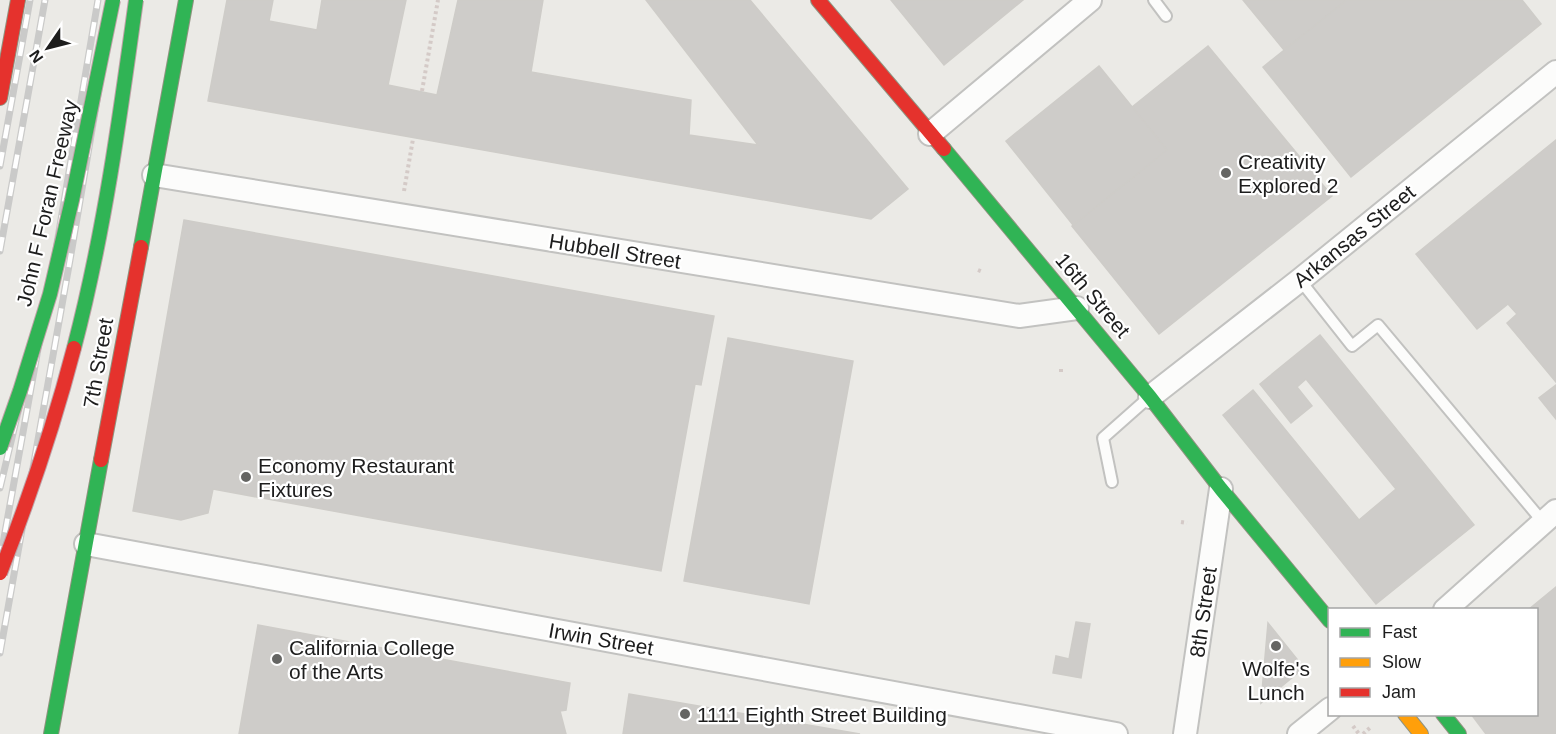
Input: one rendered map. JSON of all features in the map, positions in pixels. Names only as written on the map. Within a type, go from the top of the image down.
[{"type":"main road","points":[[0,98],[18,0]]},
{"type":"main road","name":"John F Foran Freeway","points":[[0,448],[50,294],[72,200],[113,0]]},
{"type":"main road","points":[[0,573],[45,450],[64,388],[85,302],[106,201],[136,0]]},
{"type":"main road","name":"7th Street","points":[[51,734],[186,0]]},
{"type":"main road","name":"16th Street","points":[[818,0],[1077,308],[1328,620]]},
{"type":"main road","points":[[1407,716],[1421,734]]},
{"type":"main road","points":[[1445,716],[1459,734]]},
{"type":"street","points":[[930,134],[1090,0]]},
{"type":"street","name":"Arkansas Street","points":[[1150,397],[1300,280],[1556,72]]},
{"type":"street","name":"Hubbell Street","points":[[154,175],[1019,316],[1077,308]]},
{"type":"street","name":"8th Street","points":[[1185,734],[1221,489]]},
{"type":"street","points":[[1446,608],[1549,517]]},
{"type":"street","name":"Irwin Street","points":[[86,544],[1116,734]]},
{"type":"street","points":[[1299,734],[1328,710]]},
{"type":"lane","points":[[1154,0],[1166,16]]},
{"type":"lane","points":[[1300,280],[1352,346],[1378,325],[1549,517]]},
{"type":"lane","points":[[1112,482],[1103,438],[1150,397]]},
{"type":"path","points":[[422,91],[438,0]]},
{"type":"path","points":[[399,216],[413,139]]},
{"type":"path","points":[[978,270],[984,272]]},
{"type":"path","points":[[1181,522],[1187,523]]},
{"type":"path","points":[[1353,726],[1361,734],[1371,727]]},
{"type":"building","points":[[227,0],[273,0],[269,21],[317,30],[322,0],[406,0],[388,85],[437,95],[458,0],[543,0],[531,72],[691,100],[689,135],[758,145],[646,0],[750,0],[908,189],[871,219],[208,101]]},
{"type":"building","points":[[891,0],[1023,0],[944,65]]},
{"type":"building","points":[[1243,0],[1347,0],[1284,50]]},
{"type":"building","points":[[1347,0],[1522,0],[1541,24],[1351,177],[1263,67]]},
{"type":"building","name":"Creativity Explored 2","points":[[1208,46],[1332,196],[1159,334],[1072,226],[1167,150],[1132,107]]},
{"type":"building","points":[[1099,66],[1167,150],[1073,225],[1006,141]]},
{"type":"building","points":[[1556,140],[1556,382],[1507,323],[1517,314],[1508,304],[1477,329],[1416,254]]},
{"type":"building","points":[[184,220],[714,316],[701,385],[695,384],[661,571],[213,489],[208,513],[181,520],[133,511]]},
{"type":"building","points":[[1320,335],[1474,525],[1376,604],[1223,415],[1253,390],[1359,520],[1396,489],[1306,379],[1297,387],[1312,406],[1291,423],[1260,384]]},
{"type":"building","points":[[728,338],[853,361],[809,604],[684,581]]},
{"type":"building","points":[[1556,385],[1556,419],[1539,398]]},
{"type":"building","points":[[1556,587],[1556,734],[1486,734],[1472,716],[1538,716],[1538,608],[1530,608]]},
{"type":"building","points":[[1076,622],[1090,624],[1081,678],[1053,673],[1056,656],[1069,659]]},
{"type":"building","name":"Wolfe's Lunch","points":[[1268,623],[1304,668],[1261,703]]},
{"type":"building","points":[[258,625],[570,683],[566,710],[560,711],[566,734],[239,734]]},
{"type":"building","name":"1111 Eighth Street Building","points":[[629,694],[860,734],[623,734]]},
{"type":"railway","points":[[0,166],[30,0]]},
{"type":"railway","points":[[0,251],[45,0]]},
{"type":"railway","points":[[0,560],[98,0]]},
{"type":"railway","points":[[0,653],[114,0]]},
{"type":"railway","points":[[0,488],[20,404]]},
{"type":"traffic: fast","points":[[0,448],[50,294],[72,200],[113,0]]},
{"type":"traffic: fast","points":[[74,348],[103,219],[136,0]]},
{"type":"traffic: fast","points":[[141,247],[186,0]]},
{"type":"traffic: fast","points":[[944,149],[1150,397],[1221,489],[1328,619]]},
{"type":"traffic: fast","points":[[51,734],[101,460]]},
{"type":"traffic: fast","points":[[1445,716],[1459,734]]},
{"type":"traffic: slow","points":[[1407,716],[1421,734]]},
{"type":"traffic: jam","points":[[0,98],[18,0]]},
{"type":"traffic: jam","points":[[818,0],[944,149]]},
{"type":"traffic: jam","points":[[101,460],[141,247]]},
{"type":"traffic: jam","points":[[0,573],[40,462],[74,348]]},
{"type":"place","name":"Creativity Explored 2","points":[[1226,173]]},
{"type":"place","name":"Economy Restaurant Fixtures","points":[[246,477]]},
{"type":"place","name":"Wolfe's Lunch","points":[[1276,646]]},
{"type":"place","name":"California College of the Arts","points":[[277,659]]},
{"type":"place","name":"1111 Eighth Street Building","points":[[685,714]]}]
